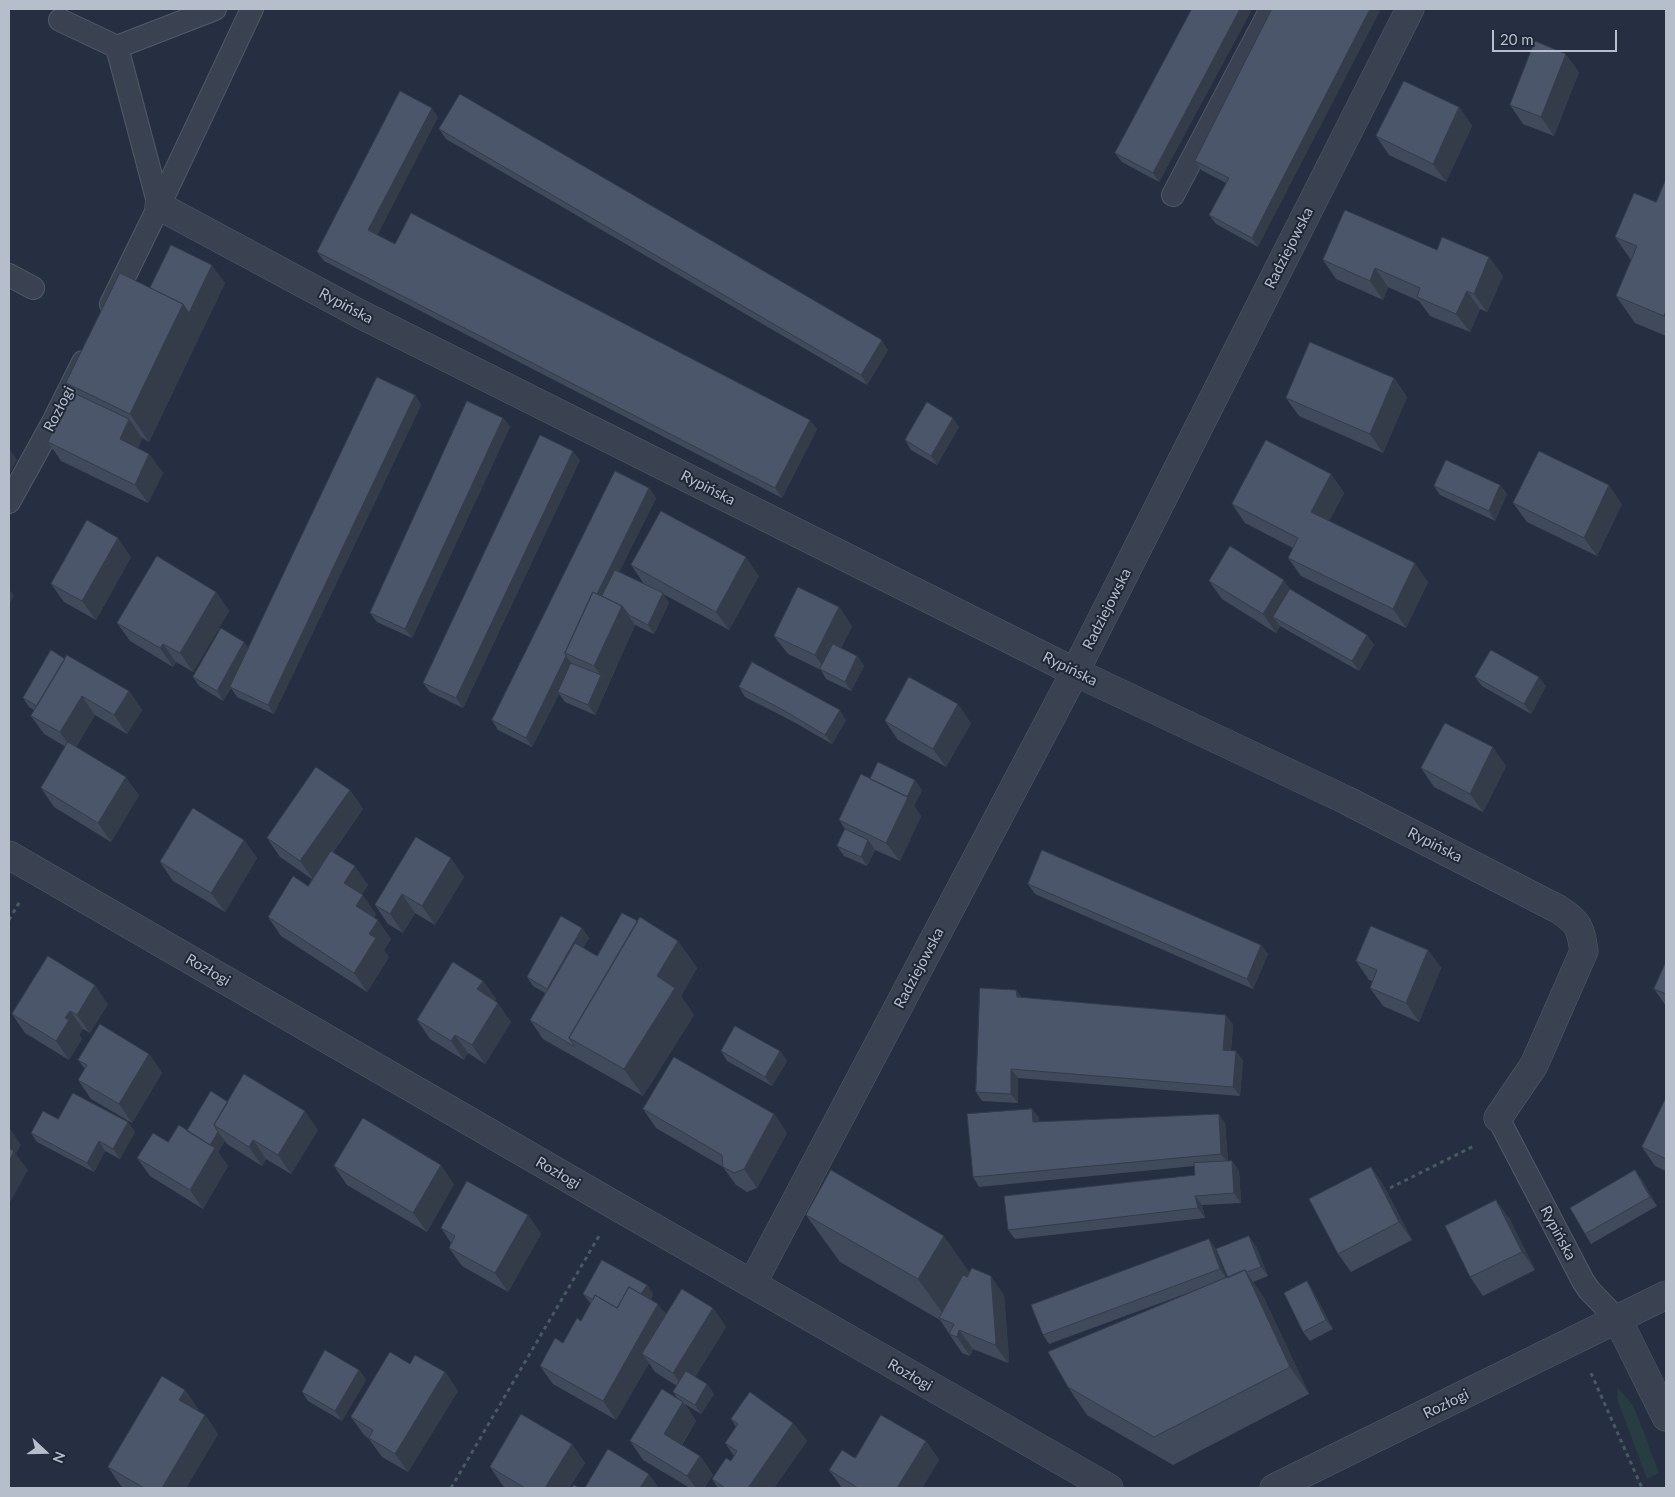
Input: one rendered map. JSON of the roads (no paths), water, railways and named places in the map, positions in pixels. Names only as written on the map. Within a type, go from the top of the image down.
[{"type":"street","name":"Radziejowska","points":[[752,1284],[1075,672],[1410,9]]},
{"type":"street","name":"Rypińska","points":[[159,206],[360,314],[1075,672],[1346,800],[1532,895],[1575,920],[1582,935],[1584,951],[1578,969],[1534,1065],[1498,1118]]},
{"type":"street","name":"Rozłogi","points":[[9,855],[1109,1488]]},
{"type":"street","name":"Rozłogi","points":[[1274,1488],[1666,1295]]},
{"type":"street","points":[[1618,1320],[1666,1417]]},
{"type":"lane","points":[[60,20],[117,47],[215,9]]},
{"type":"lane","points":[[103,320],[252,9]]},
{"type":"lane","points":[[1173,195],[1271,9]]},
{"type":"lane","points":[[117,47],[159,206]]},
{"type":"lane","points":[[9,276],[33,288]]},
{"type":"lane","name":"Rozłogi","points":[[9,502],[52,424],[90,346]]},
{"type":"lane","name":"Rypińska","points":[[1498,1118],[1582,1280],[1588,1290],[1618,1320]]}]
